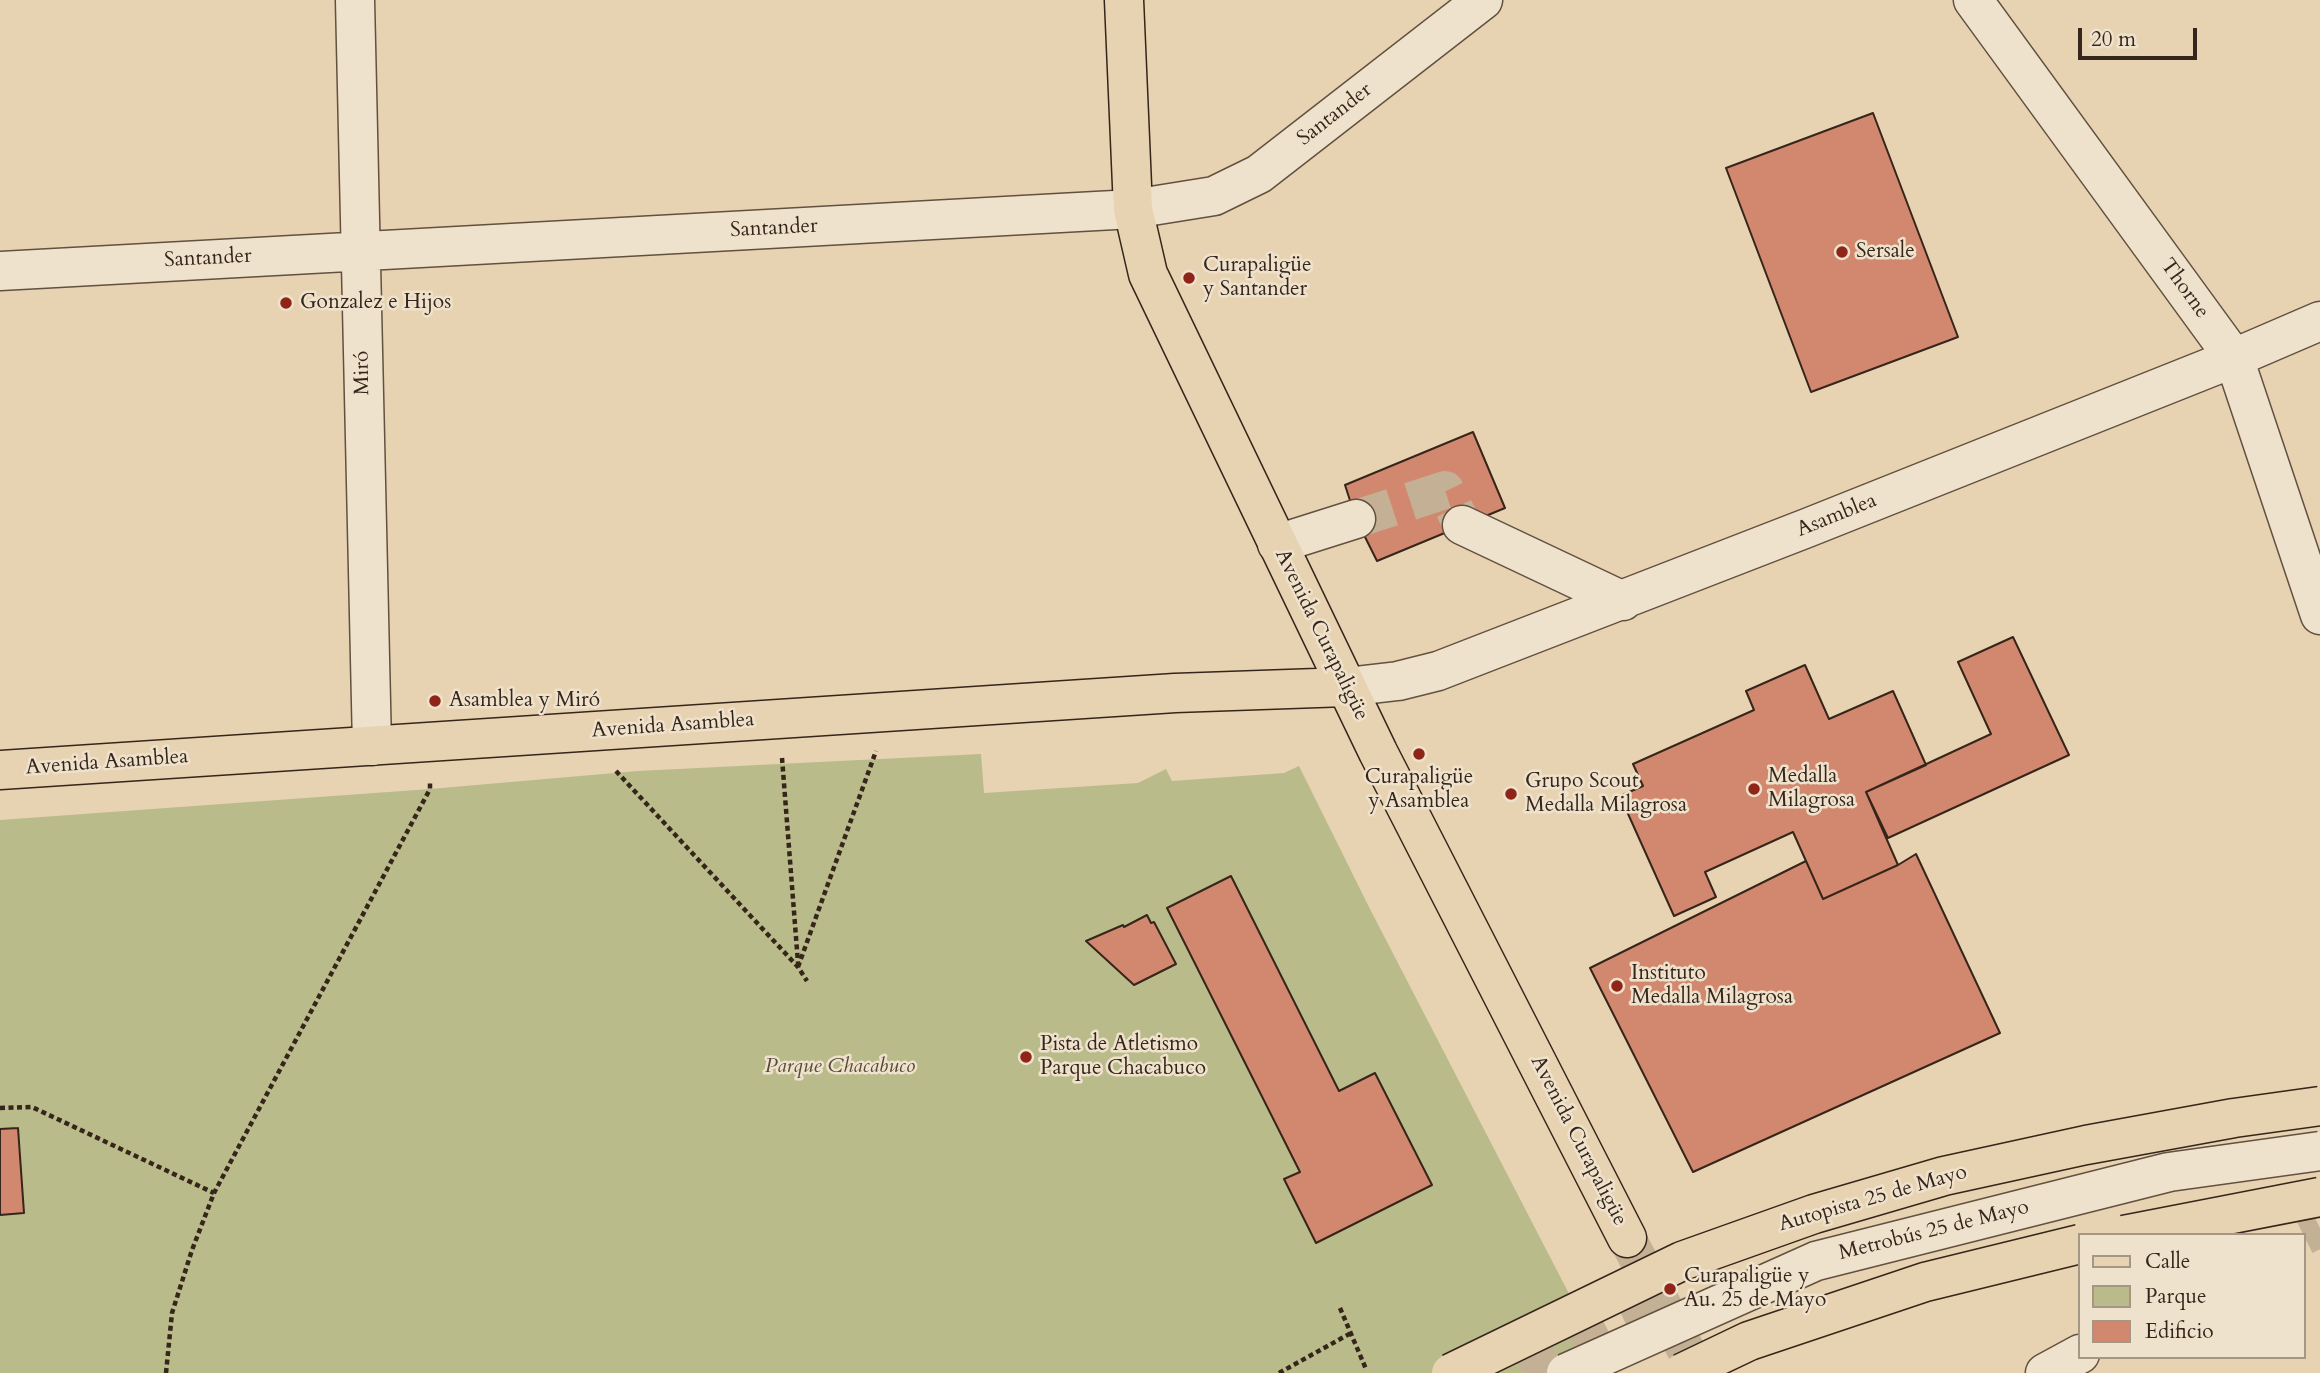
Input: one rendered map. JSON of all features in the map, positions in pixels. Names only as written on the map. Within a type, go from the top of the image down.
[{"type":"main road","name":"Avenida Curapaligüe","points":[[1124,0],[1133,209],[1148,274],[1346,687],[1627,1238]]},
{"type":"main road","name":"Avenida Asamblea","points":[[0,770],[1188,692],[1346,687]]},
{"type":"main road","name":"Autopista 25 de Mayo","points":[[1451,1373],[1682,1261],[1814,1214],[1944,1177],[2086,1145],[2234,1118],[2320,1106]]},
{"type":"main road","points":[[2133,1233],[2320,1197]]},
{"type":"main road","points":[[1682,1373],[1749,1341],[1925,1282],[2078,1244]]},
{"type":"street","name":"Miró","points":[[355,0],[372,746]]},
{"type":"street","name":"Santander","points":[[0,271],[1133,209],[1214,195],[1259,174],[1483,0]]},
{"type":"street","name":"Thorne","points":[[1973,0],[2234,358],[2320,615]]},
{"type":"street","name":"Asamblea","points":[[1346,687],[1398,681],[1438,671],[1623,601],[2234,358],[2320,321]]},
{"type":"street","points":[[1277,544],[1356,519]]},
{"type":"street","points":[[1462,525],[1623,601]]},
{"type":"street","name":"Metrobús 25 de Mayo","points":[[1566,1373],[1816,1261],[2169,1172],[2320,1151]]},
{"type":"street","points":[[2045,1373],[2078,1355]]},
{"type":"path","points":[[798,967],[890,712]]},
{"type":"path","points":[[779,719],[798,967]]},
{"type":"path","points":[[570,733],[617,771],[798,967],[807,981]]},
{"type":"path","points":[[166,1373],[172,1313],[214,1193],[430,789],[429,742]]},
{"type":"path","points":[[0,1108],[32,1107],[214,1193]]},
{"type":"path","points":[[1340,1308],[1366,1369]]},
{"type":"path","points":[[1279,1373],[1351,1333]]},
{"type":"green space","name":"Parque Chacabuco","points":[[981,754],[984,793],[1138,783],[1166,769],[1172,781],[1284,773],[1299,766],[1610,1373],[0,1373],[0,820],[638,771]]},
{"type":"building","name":"Sersale","points":[[1873,113],[1958,337],[1811,392],[1726,168]]},
{"type":"building","points":[[1473,432],[1505,508],[1377,561],[1356,519],[1345,485]]},
{"type":"building","points":[[2013,637],[2069,755],[1888,838],[1866,792],[1991,734],[1958,662]]},
{"type":"building","name":"Medalla Milagrosa","points":[[1805,665],[1829,719],[1893,691],[1926,765],[1866,792],[1898,865],[1823,899],[1793,832],[1705,872],[1716,897],[1674,916],[1620,796],[1643,786],[1633,764],[1754,710],[1746,691]]},
{"type":"building","points":[[1916,854],[2000,1033],[1693,1172],[1590,968],[1806,861],[1823,899]]},
{"type":"building","points":[[1231,876],[1339,1091],[1375,1073],[1432,1185],[1316,1243],[1284,1179],[1300,1172],[1167,908]]},
{"type":"building","points":[[1147,915],[1151,923],[1154,922],[1176,964],[1134,985],[1086,941]]},
{"type":"building","points":[[18,1128],[24,1213],[0,1215],[0,1129]]},
{"type":"tunnel","points":[[1356,519],[1445,490],[1462,525]]},
{"type":"tunnel","points":[[2306,1235],[2320,1228]]},
{"type":"tunnel","points":[[1627,1238],[1698,1373]]},
{"type":"tunnel","points":[[1523,1373],[1662,1304]]},
{"type":"place","name":"Sersale","points":[[1842,252]]},
{"type":"place","name":"Curapaligüe y Santander","points":[[1189,278]]},
{"type":"place","name":"Gonzalez e Hijos","points":[[286,303]]},
{"type":"place","name":"Asamblea y Miró","points":[[435,701]]},
{"type":"place","name":"Curapaligüe y Asamblea","points":[[1419,754]]},
{"type":"place","name":"Medalla Milagrosa","points":[[1754,789]]},
{"type":"place","name":"Grupo Scout Medalla Milagrosa","points":[[1511,794]]},
{"type":"place","name":"Instituto Medalla Milagrosa","points":[[1617,986]]},
{"type":"place","name":"Pista de Atletismo Parque Chacabuco","points":[[1026,1057]]},
{"type":"place","name":"Curapaligüe y Au. 25 de Mayo","points":[[1670,1289]]}]
